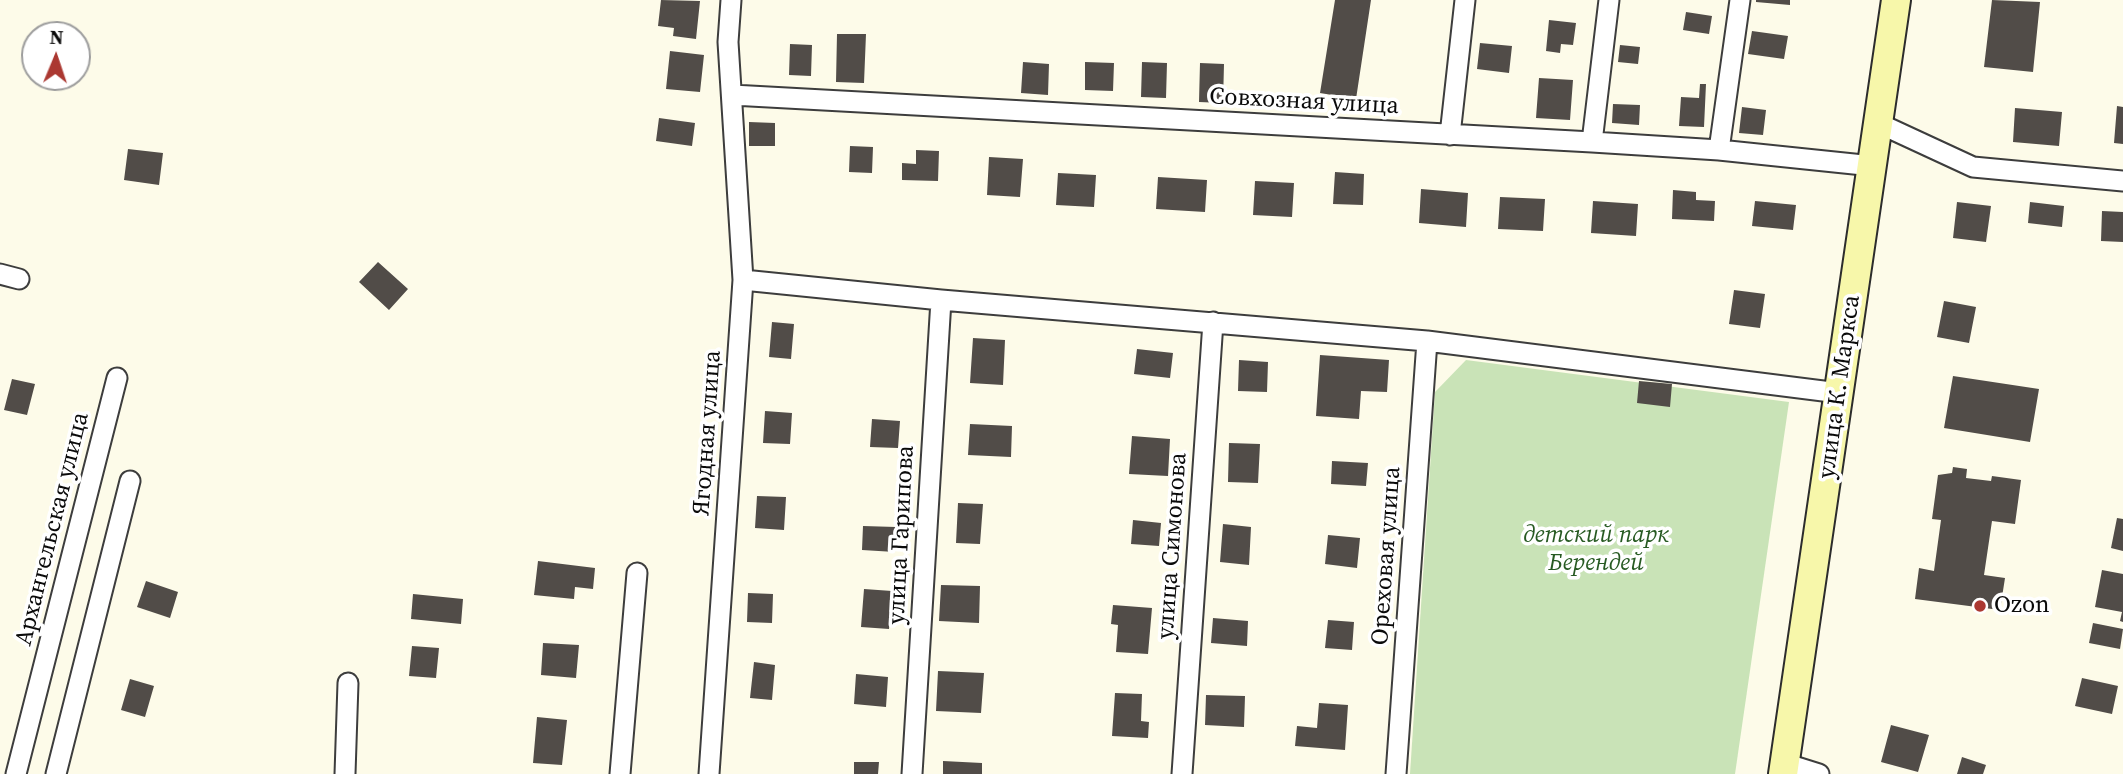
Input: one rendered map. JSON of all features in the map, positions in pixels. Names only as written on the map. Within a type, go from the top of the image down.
[{"type":"main road","name":"улица К. Маркса","points":[[1784,769],[1896,0]]},
{"type":"street","name":"Ягодная улица","points":[[709,774],[743,280],[728,42],[731,0]]},
{"type":"street","points":[[1450,135],[1465,0]]},
{"type":"street","points":[[1592,142],[1609,0]]},
{"type":"street","points":[[1719,150],[1740,0]]},
{"type":"street","name":"Совхозная улица","points":[[732,95],[1592,142],[1719,150],[1873,166]]},
{"type":"street","points":[[1878,123],[1973,167],[2123,181]]},
{"type":"street","points":[[743,280],[941,300],[1427,341],[1839,393]]},
{"type":"street","name":"улица Гарипова","points":[[912,774],[941,300]]},
{"type":"street","name":"улица Симонова","points":[[1182,774],[1213,322]]},
{"type":"street","name":"Ореховая улица","points":[[1396,774],[1427,341]]},
{"type":"street","name":"Архангельская улица","points":[[16,774],[117,378]]},
{"type":"street","points":[[56,774],[130,481]]},
{"type":"street","points":[[620,774],[637,573]]},
{"type":"street","points":[[345,774],[348,683]]},
{"type":"street","points":[[1784,769],[1819,774]]},
{"type":"green space","name":"детский парк Берендей","points":[[1466,360],[1789,402],[1735,774],[1410,774],[1435,392]]},
{"type":"building","points":[[661,0],[700,1],[696,39],[673,36],[674,28],[658,26]]},
{"type":"building","points":[[1335,0],[1371,0],[1356,99],[1320,93]]},
{"type":"building","points":[[1790,0],[1790,5],[1756,2]]},
{"type":"building","points":[[1992,0],[2040,2],[2033,72],[1984,67]]},
{"type":"building","points":[[1686,12],[1712,16],[1709,34],[1683,30]]},
{"type":"building","points":[[1549,20],[1576,23],[1573,45],[1561,44],[1560,53],[1546,51]]},
{"type":"building","points":[[1752,31],[1788,36],[1784,59],[1748,54]]},
{"type":"building","points":[[837,34],[866,34],[864,83],[836,82]]},
{"type":"building","points":[[1480,43],[1512,46],[1509,73],[1477,69]]},
{"type":"building","points":[[790,44],[812,45],[811,76],[789,75]]},
{"type":"building","points":[[1620,45],[1640,47],[1638,64],[1618,62]]},
{"type":"building","points":[[670,51],[704,55],[700,92],[666,89]]},
{"type":"building","points":[[1023,62],[1049,64],[1048,95],[1021,93]]},
{"type":"building","points":[[1085,62],[1114,63],[1113,91],[1085,90]]},
{"type":"building","points":[[1142,62],[1167,63],[1166,98],[1141,97]]},
{"type":"building","points":[[1200,63],[1224,64],[1223,103],[1199,102]]},
{"type":"building","points":[[1539,78],[1573,80],[1570,120],[1536,118]]},
{"type":"building","points":[[1700,84],[1706,84],[1704,127],[1679,126],[1681,97],[1699,98]]},
{"type":"building","points":[[1613,104],[1640,105],[1639,125],[1612,123]]},
{"type":"building","points":[[2117,106],[2123,107],[2123,144],[2114,143]]},
{"type":"building","points":[[1742,107],[1766,110],[1763,135],[1739,133]]},
{"type":"building","points":[[2015,108],[2062,112],[2059,146],[2013,142]]},
{"type":"building","points":[[659,118],[695,123],[692,146],[656,141]]},
{"type":"building","points":[[749,122],[775,123],[775,146],[749,146]]},
{"type":"building","points":[[850,146],[873,147],[872,173],[849,172]]},
{"type":"building","points":[[128,149],[163,153],[159,185],[124,180]]},
{"type":"building","points":[[916,150],[939,151],[938,181],[902,180],[902,163],[916,164]]},
{"type":"building","points":[[989,157],[1023,159],[1020,197],[987,195]]},
{"type":"building","points":[[1335,172],[1364,174],[1363,205],[1333,204]]},
{"type":"building","points":[[1058,173],[1096,175],[1094,207],[1056,205]]},
{"type":"building","points":[[1158,177],[1207,180],[1205,212],[1156,209]]},
{"type":"building","points":[[1255,181],[1294,183],[1292,217],[1253,215]]},
{"type":"building","points":[[1421,189],[1468,193],[1466,227],[1419,223]]},
{"type":"building","points":[[1673,190],[1696,192],[1696,200],[1715,201],[1714,221],[1672,219]]},
{"type":"building","points":[[1500,197],[1545,199],[1543,231],[1498,229]]},
{"type":"building","points":[[1593,201],[1638,204],[1636,236],[1591,233]]},
{"type":"building","points":[[1755,201],[1796,205],[1793,230],[1752,226]]},
{"type":"building","points":[[1957,202],[1991,206],[1986,242],[1953,238]]},
{"type":"building","points":[[2030,202],[2064,206],[2062,227],[2028,223]]},
{"type":"building","points":[[2102,211],[2123,212],[2123,242],[2101,241]]},
{"type":"building","points":[[378,262],[408,289],[389,310],[359,282]]},
{"type":"building","points":[[1734,290],[1765,294],[1760,328],[1729,324]]},
{"type":"building","points":[[1944,301],[1976,307],[1969,343],[1937,337]]},
{"type":"building","points":[[772,322],[794,324],[791,359],[769,357]]},
{"type":"building","points":[[973,338],[1005,340],[1003,385],[970,383]]},
{"type":"building","points":[[1137,349],[1173,353],[1170,378],[1134,374]]},
{"type":"building","points":[[1320,355],[1389,360],[1387,392],[1361,391],[1359,419],[1316,416]]},
{"type":"building","points":[[1239,360],[1268,362],[1267,392],[1238,391]]},
{"type":"building","points":[[1953,376],[2039,389],[2030,442],[1944,428]]},
{"type":"building","points":[[12,379],[35,384],[27,415],[4,410]]},
{"type":"building","points":[[1639,381],[1672,384],[1670,407],[1637,403]]},
{"type":"building","points":[[765,411],[792,413],[790,444],[763,443]]},
{"type":"building","points":[[872,419],[900,421],[898,448],[870,447]]},
{"type":"building","points":[[970,424],[1012,426],[1011,457],[968,455]]},
{"type":"building","points":[[1132,436],[1170,439],[1168,476],[1129,474]]},
{"type":"building","points":[[1229,443],[1260,444],[1258,483],[1228,482]]},
{"type":"building","points":[[1332,461],[1368,463],[1366,486],[1331,484]]},
{"type":"building","points":[[1953,467],[1967,469],[1966,478],[1991,481],[1992,476],[2021,480],[2015,524],[1992,521],[1984,575],[2005,578],[2000,610],[1915,599],[1919,568],[1934,571],[1941,520],[1932,519],[1938,475],[1952,473]]},
{"type":"building","points":[[757,496],[786,497],[784,530],[755,528]]},
{"type":"building","points":[[958,503],[983,504],[980,544],[956,543]]},
{"type":"building","points":[[2117,518],[2123,519],[2123,551],[2111,548]]},
{"type":"building","points":[[1133,520],[1161,523],[1159,546],[1131,544]]},
{"type":"building","points":[[1223,524],[1251,527],[1249,565],[1220,562]]},
{"type":"building","points":[[863,526],[896,527],[895,552],[862,550]]},
{"type":"building","points":[[1328,535],[1360,538],[1357,568],[1325,564]]},
{"type":"building","points":[[538,561],[595,568],[593,589],[575,587],[574,599],[534,595]]},
{"type":"building","points":[[2102,570],[2123,574],[2123,622],[2120,621],[2122,612],[2095,607]]},
{"type":"building","points":[[146,581],[178,592],[170,618],[137,607]]},
{"type":"building","points":[[941,585],[980,586],[979,623],[939,621]]},
{"type":"building","points":[[864,589],[892,591],[889,629],[861,627]]},
{"type":"building","points":[[748,593],[773,594],[772,623],[747,622]]},
{"type":"building","points":[[413,594],[463,599],[461,624],[411,619]]},
{"type":"building","points":[[1113,605],[1152,608],[1148,654],[1116,652],[1118,625],[1111,624]]},
{"type":"building","points":[[1213,618],[1248,621],[1247,646],[1211,643]]},
{"type":"building","points":[[1328,620],[1354,622],[1352,650],[1325,648]]},
{"type":"building","points":[[2093,623],[2123,629],[2120,649],[2089,643]]},
{"type":"building","points":[[543,643],[579,645],[576,678],[541,675]]},
{"type":"building","points":[[412,646],[439,648],[436,678],[409,676]]},
{"type":"building","points":[[754,662],[775,665],[772,700],[750,698]]},
{"type":"building","points":[[938,671],[984,673],[981,713],[936,711]]},
{"type":"building","points":[[856,674],[888,677],[886,707],[854,704]]},
{"type":"building","points":[[2082,678],[2118,686],[2112,714],[2075,706]]},
{"type":"building","points":[[130,679],[154,686],[145,717],[121,710]]},
{"type":"building","points":[[1115,693],[1142,694],[1141,721],[1149,722],[1148,738],[1112,736]]},
{"type":"building","points":[[1206,695],[1245,696],[1244,727],[1205,725]]},
{"type":"building","points":[[1319,703],[1348,705],[1345,750],[1295,746],[1297,726],[1317,728]]},
{"type":"building","points":[[537,717],[567,720],[562,765],[533,763]]},
{"type":"building","points":[[1891,725],[1929,735],[1918,772],[1881,762]]},
{"type":"building","points":[[1962,757],[1986,765],[1983,774],[1957,774]]},
{"type":"building","points":[[943,761],[982,763],[982,774],[943,774]]},
{"type":"building","points":[[854,762],[879,762],[878,774],[854,774]]},
{"type":"place","name":"Ozon","points":[[1980,606]]}]
